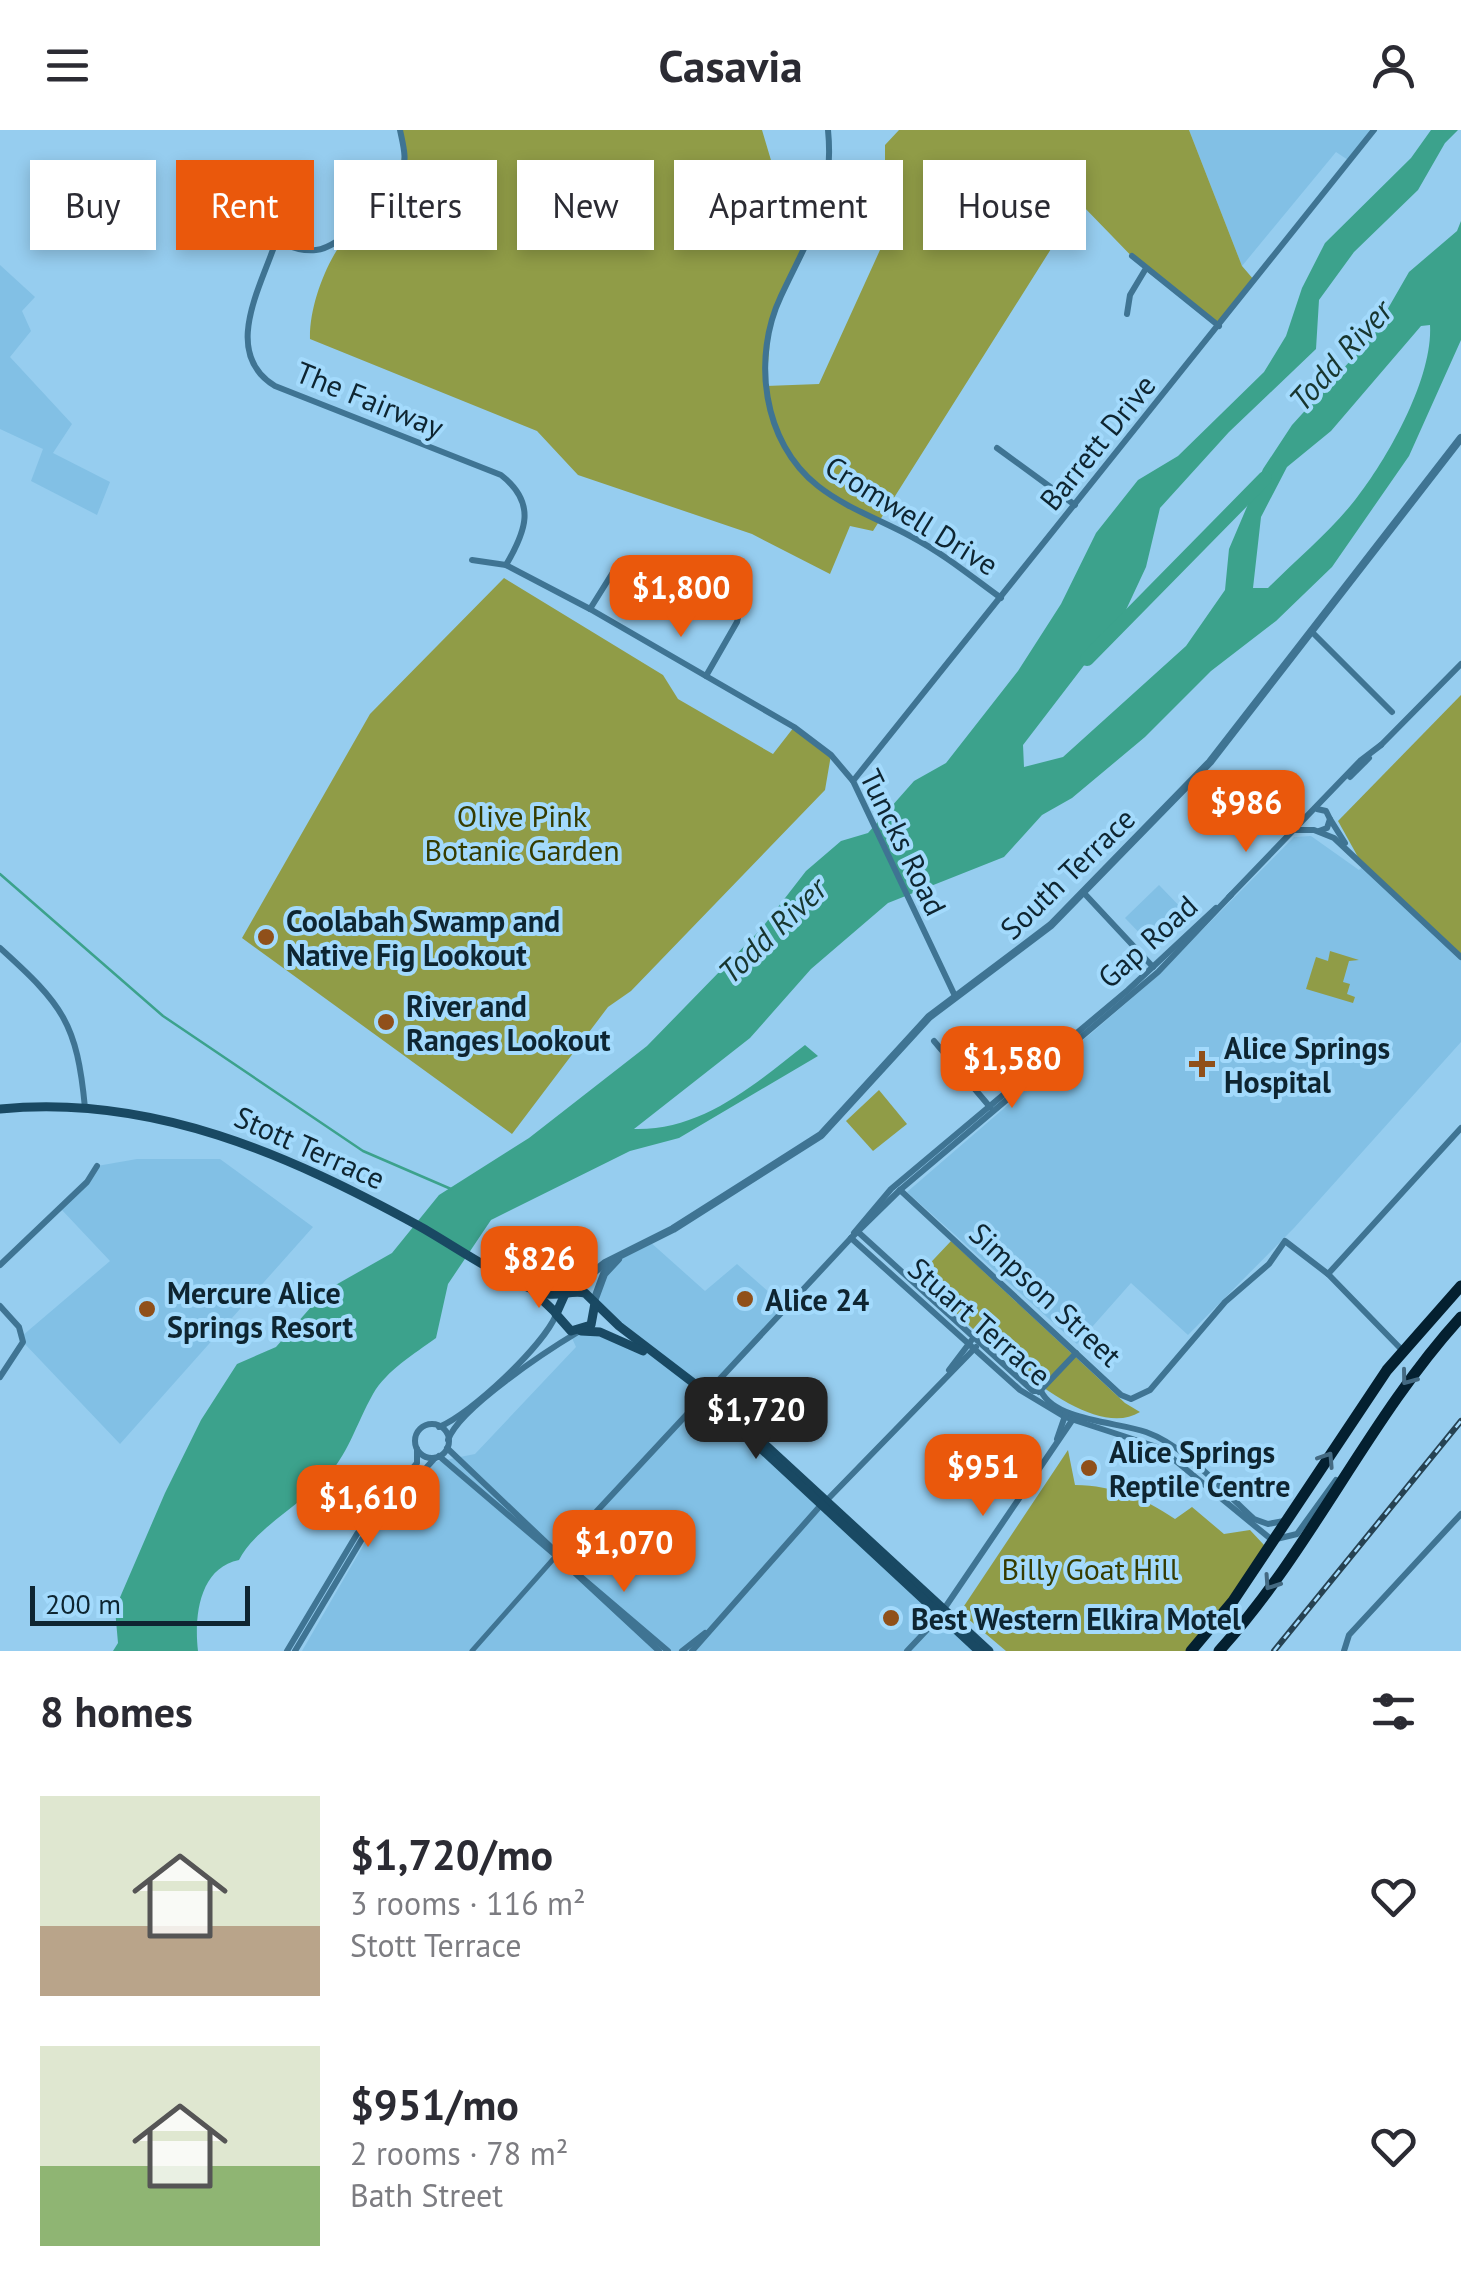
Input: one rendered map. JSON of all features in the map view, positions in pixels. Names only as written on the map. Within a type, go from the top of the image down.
[{"type":"highway","points":[[1191,1651],[1232,1601],[1402,1350],[1461,1286]]},
{"type":"highway","points":[[1219,1651],[1262,1596],[1424,1357],[1461,1317]]},
{"type":"main road","name":"Stott Terrace","points":[[0,1109],[84,1108],[157,1118],[248,1142],[387,1208],[546,1294],[566,1294]]},
{"type":"main road","name":"Stott Terrace","points":[[524,1283],[556,1314]]},
{"type":"main road","points":[[672,1366],[606,1334],[566,1329],[556,1314],[566,1294],[585,1293],[672,1366],[989,1651]]},
{"type":"main road","points":[[580,1331],[595,1320],[594,1302]]},
{"type":"main road","points":[[942,1612],[979,1651]]},
{"type":"street","points":[[314,250],[345,238],[398,181],[405,155],[400,130]]},
{"type":"street","name":"Cromwell Drive","points":[[828,130],[830,170],[820,220],[778,301],[766,344],[764,378],[777,428],[794,462],[818,485],[943,555],[1001,598]]},
{"type":"street","name":"Barrett Drive","points":[[854,781],[1374,130]]},
{"type":"street","name":"The Fairway","points":[[273,250],[248,325],[245,344],[252,367],[275,386],[501,475],[513,484],[524,502],[526,526],[506,565]]},
{"type":"street","points":[[1132,256],[1219,326]]},
{"type":"street","points":[[1127,314],[1130,295],[1145,270]]},
{"type":"street","name":"South Terrace","points":[[566,1294],[625,1252],[673,1230],[822,1134],[911,1034],[955,996],[1024,949],[1210,762],[1461,438]]},
{"type":"street","points":[[997,448],[1075,505]]},
{"type":"street","name":"Tuncks Road","points":[[472,560],[506,565],[590,608],[810,739],[854,781],[955,996]]},
{"type":"street","points":[[590,608],[620,561]]},
{"type":"street","points":[[706,676],[737,622],[742,600]]},
{"type":"street","points":[[1311,631],[1392,712]]},
{"type":"street","name":"Gap Road","points":[[1319,806],[1461,664]]},
{"type":"street","name":"Gap Road","points":[[858,1231],[891,1189],[1155,970],[1381,745]]},
{"type":"street","points":[[1296,830],[1327,828],[1335,792]]},
{"type":"street","points":[[1319,806],[1354,857]]},
{"type":"street","points":[[1308,819],[1461,956]]},
{"type":"street","points":[[1082,892],[1155,970]]},
{"type":"street","points":[[0,948],[68,1021],[80,1053],[84,1108]]},
{"type":"street","points":[[934,1041],[992,1109]]},
{"type":"street","name":"Gap Road","points":[[556,1554],[851,1238],[992,1109]]},
{"type":"street","points":[[1402,1350],[1328,1274],[1461,1128]]},
{"type":"street","points":[[0,1265],[87,1182],[97,1166]]},
{"type":"street","name":"Simpson Street","points":[[900,1190],[1121,1395],[1142,1398],[1285,1241],[1328,1274]]},
{"type":"street","name":"Stuart Terrace","points":[[858,1231],[1033,1399],[1160,1448],[1272,1540]]},
{"type":"street","name":"Stuart Terrace","points":[[851,1238],[974,1344],[1070,1415],[1164,1441],[1259,1522],[1288,1518]]},
{"type":"street","points":[[594,1302],[604,1274],[625,1252]]},
{"type":"street","points":[[0,1306],[19,1327],[22,1342],[0,1377]]},
{"type":"street","points":[[291,1651],[357,1534],[417,1463],[415,1440],[422,1428],[440,1427],[478,1399],[534,1346],[556,1314]]},
{"type":"street","points":[[291,1651],[367,1532],[448,1444],[454,1427],[513,1373],[580,1331]]},
{"type":"street","points":[[692,1651],[974,1344]]},
{"type":"street","points":[[1033,1399],[1076,1353]]},
{"type":"street","points":[[907,1651],[942,1612],[1052,1449],[1070,1415]]},
{"type":"street","points":[[440,1427],[448,1444],[659,1651]]},
{"type":"street","points":[[1272,1540],[1297,1534],[1363,1444]]},
{"type":"street","points":[[417,1449],[437,1457],[668,1651]]},
{"type":"street","points":[[1344,1651],[1349,1636],[1461,1514]]},
{"type":"street","points":[[472,1651],[556,1554]]},
{"type":"street","points":[[682,1651],[705,1633]]},
{"type":"shaded area","points":[[1189,130],[1374,130],[1348,160],[1336,152],[1242,266]]},
{"type":"shaded area","points":[[0,265],[35,297],[22,311],[31,331],[10,357],[72,424],[53,453],[110,482],[97,515],[31,481],[43,449],[0,429]]},
{"type":"shaded area","name":"Alice Springs Hospital","points":[[1311,836],[1359,870],[1363,866],[1461,957],[1461,1042],[1294,1228],[1188,1335],[1131,1283],[1077,1344],[907,1192],[1153,980],[1294,837]]},
{"type":"shaded area","points":[[1159,885],[1187,914],[1153,947],[1125,918]]},
{"type":"shaded area","name":"Mercure Alice Springs Resort","points":[[137,1159],[220,1159],[313,1227],[120,1444],[23,1342],[22,1336],[110,1261],[61,1209],[97,1166]]},
{"type":"shaded area","points":[[649,1241],[705,1291],[737,1264],[788,1309],[707,1395],[979,1651],[302,1651],[367,1539],[435,1462],[475,1454],[576,1347],[571,1336],[577,1332],[626,1342],[663,1362],[594,1301],[614,1262]]},
{"type":"green space","points":[[400,130],[762,130],[771,160],[674,160],[674,250],[806,250],[772,317],[766,386],[819,384],[880,250],[903,250],[903,160],[885,160],[885,145],[899,130],[1189,130],[1242,266],[1254,280],[1219,326],[1145,270],[1086,209],[1086,160],[923,160],[923,250],[1050,250],[873,531],[850,526],[830,574],[752,534],[578,475],[537,431],[310,339],[316,299],[337,250],[497,250],[497,160],[401,160]]},
{"type":"green space","name":"Olive Pink Botanic Garden","points":[[504,578],[663,675],[678,699],[773,754],[794,727],[831,755],[825,790],[631,991],[608,1007],[512,1134],[242,938],[370,714]]},
{"type":"green space","points":[[1461,695],[1461,957],[1363,866],[1338,821]]},
{"type":"green space","points":[[1330,951],[1359,960],[1349,961],[1343,982],[1350,984],[1347,994],[1355,997],[1353,1003],[1306,989],[1316,957],[1328,961]]},
{"type":"green space","points":[[879,1090],[907,1124],[873,1151],[846,1121]]},
{"type":"green space","points":[[951,1241],[1125,1403],[1140,1412],[1115,1418],[1086,1412],[1022,1372],[991,1345],[918,1276]]},
{"type":"green space","name":"Billy Goat Hill","points":[[1068,1450],[1075,1485],[1128,1494],[1175,1519],[1192,1507],[1224,1534],[1250,1530],[1264,1545],[1241,1587],[1186,1651],[1006,1651],[960,1612]]},
{"type":"water","points":[[1431,130],[1458,130],[1445,143],[1418,190],[1354,252],[1319,300],[1316,349],[1229,432],[1160,508],[1146,567],[1125,612],[1023,745],[1024,767],[1063,757],[1186,646],[1225,590],[1229,549],[1263,469],[1292,425],[1371,338],[1409,272],[1457,231],[1461,221],[1461,340],[1409,456],[1332,567],[1276,621],[1211,671],[1145,737],[1072,798],[1042,815],[1004,857],[888,903],[811,969],[750,1038],[634,1129],[658,1128],[704,1114],[746,1090],[805,1045],[818,1056],[679,1138],[630,1151],[491,1220],[448,1284],[436,1338],[379,1385],[332,1471],[265,1529],[239,1560],[226,1565],[207,1583],[197,1624],[198,1651],[113,1651],[118,1643],[115,1609],[165,1493],[201,1420],[237,1364],[276,1347],[325,1291],[392,1253],[439,1195],[529,1138],[647,1046],[761,929],[806,871],[841,841],[868,833],[914,781],[946,763],[1018,671],[1061,604],[1096,533],[1138,480],[1178,456],[1264,372],[1286,336],[1302,288],[1325,243],[1411,158]],"holes":[[[1430,325],[1429,346],[1406,417],[1368,483],[1335,523],[1268,588],[1253,588],[1261,517],[1287,467],[1331,431],[1421,326]]]},
{"type":"waterway","name":"Todd River","points":[[1087,659],[1265,478]]},
{"type":"waterway","points":[[0,874],[163,1016],[363,1151],[451,1189]]},
{"type":"railway","points":[[1274,1651],[1461,1421]]},
{"type":"place","name":"Coolabah Swamp and Native Fig Lookout","points":[[266,937]]},
{"type":"place","name":"River and Ranges Lookout","points":[[386,1022]]},
{"type":"place","name":"Alice Springs Hospital","points":[[1202,1064]]},
{"type":"place","name":"Alice 24","points":[[745,1299]]},
{"type":"place","name":"Mercure Alice Springs Resort","points":[[147,1309]]},
{"type":"place","name":"Alice Springs Reptile Centre","points":[[1089,1468]]},
{"type":"place","name":"Best Western Elkira Motel","points":[[891,1618]]}]
